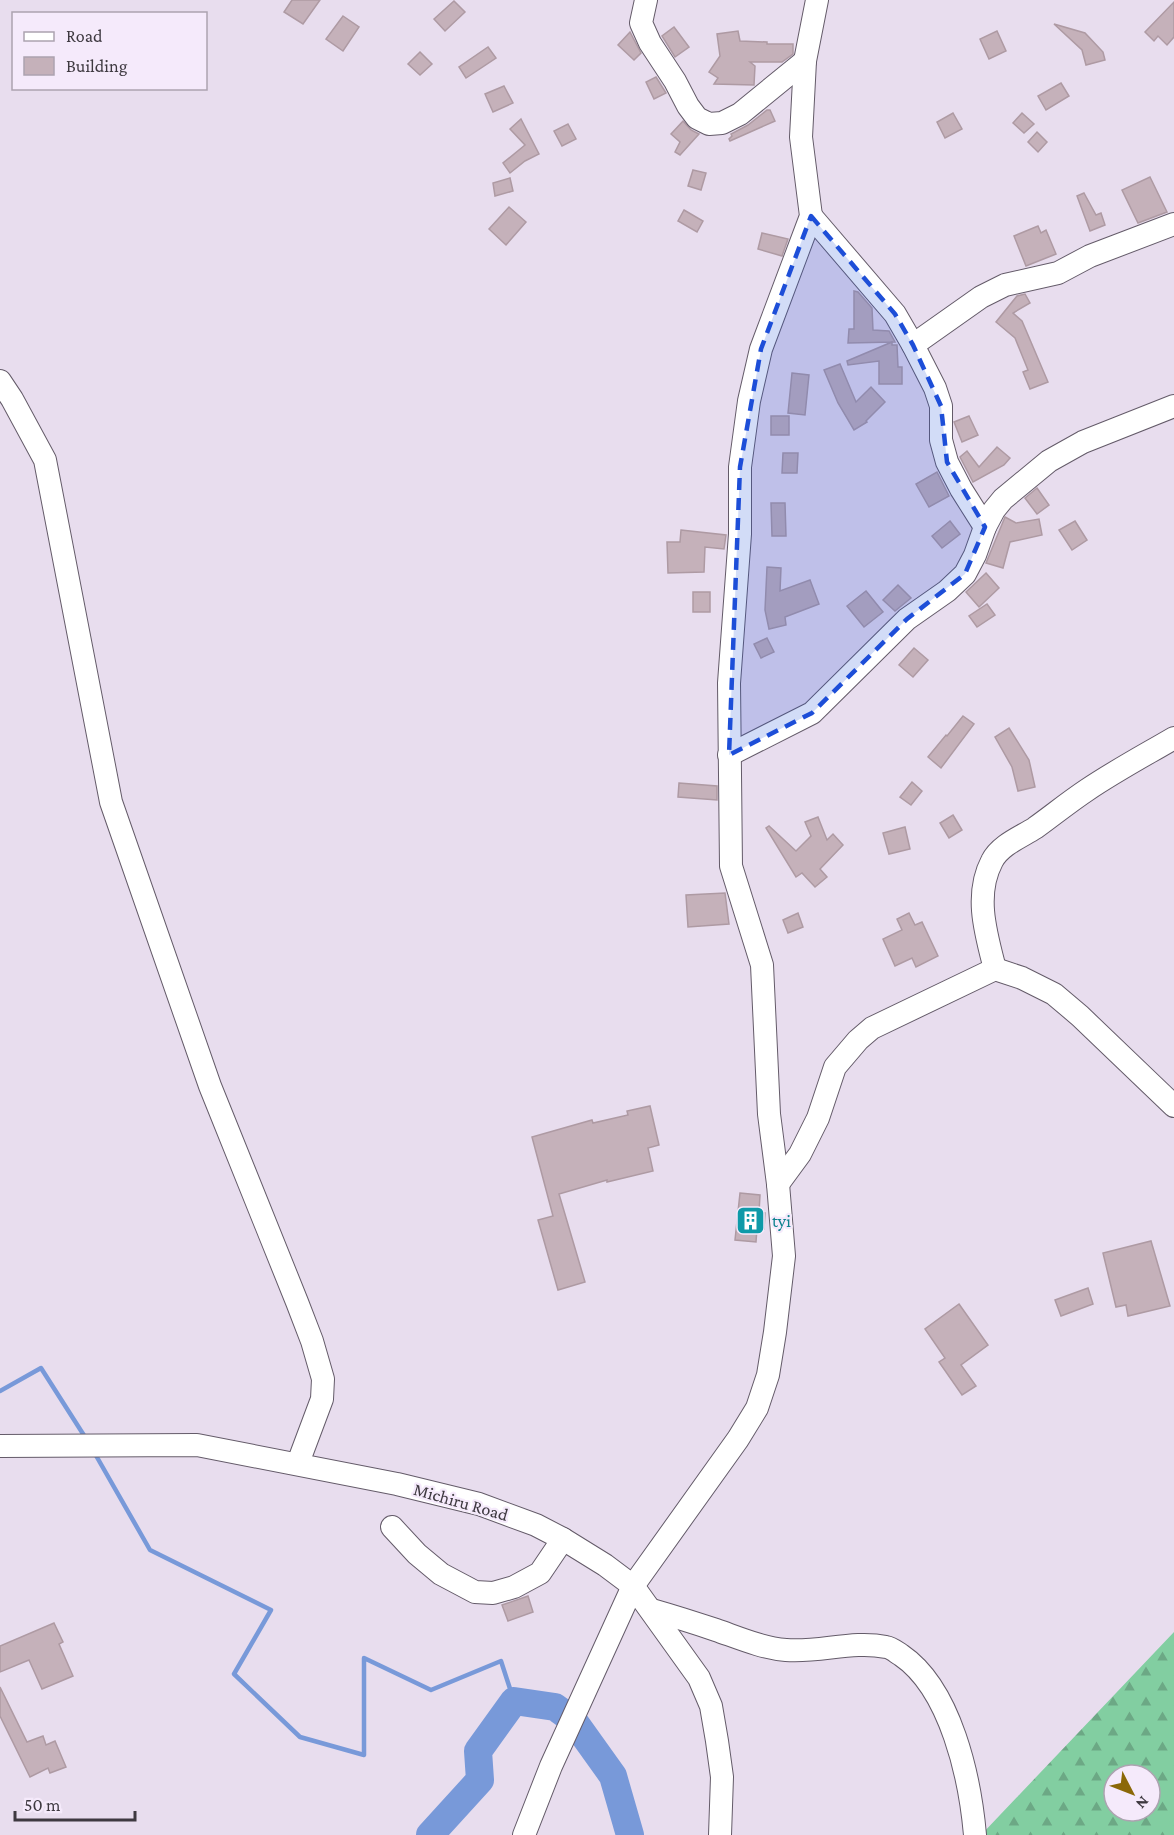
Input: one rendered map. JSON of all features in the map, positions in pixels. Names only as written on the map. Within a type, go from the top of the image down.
[{"type":"street","points":[[646,0],[641,23],[650,43],[688,106],[697,118],[709,124],[722,123],[740,114],[805,61]]},
{"type":"street","points":[[524,1835],[551,1766],[633,1586],[738,1438],[757,1408],[768,1375],[784,1256],[769,1114],[762,965],[730,866],[729,683],[739,545],[740,467],[749,402],[761,349],[811,216],[801,137],[805,61],[817,0]]},
{"type":"street","points":[[811,216],[895,314],[913,345],[941,406],[941,440],[948,462],[961,489],[985,527]]},
{"type":"street","points":[[913,345],[981,297],[1005,285],[1058,273],[1090,256],[1174,224]]},
{"type":"street","points":[[0,381],[45,460],[111,802],[210,1086],[297,1302],[323,1379],[322,1399],[298,1463]]},
{"type":"street","points":[[729,755],[812,713],[906,619],[946,591],[965,574],[994,510],[1049,461],[1083,442],[1174,406]]},
{"type":"street","points":[[995,969],[984,928],[982,905],[986,877],[993,859],[1008,844],[1035,828],[1090,788],[1174,738]]},
{"type":"street","points":[[778,1184],[800,1154],[813,1127],[835,1067],[858,1040],[872,1028],[995,969],[1022,978],[1054,994],[1174,1106]]},
{"type":"street","name":"Michiru Road","points":[[0,1446],[196,1445],[298,1463],[479,1504],[536,1525],[563,1539],[605,1565],[633,1586],[699,1678],[711,1706],[722,1777],[720,1835]]},
{"type":"street","points":[[392,1527],[417,1554],[441,1574],[475,1592],[493,1593],[514,1587],[540,1573],[563,1539]]},
{"type":"street","points":[[652,1610],[760,1646],[807,1651],[873,1645],[889,1647],[908,1660],[930,1682],[943,1706],[963,1762],[974,1815],[975,1835]]},
{"type":"highlighted area","points":[[811,216],[895,314],[913,345],[941,406],[947,462],[985,527],[965,574],[907,619],[812,713],[729,755],[740,467],[761,349]]},
{"type":"green space","points":[[1174,1632],[1174,1835],[981,1835]]},
{"type":"building","points":[[292,0],[320,0],[303,24],[284,12]]},
{"type":"building","points":[[454,1],[465,12],[445,31],[434,19]]},
{"type":"building","points":[[1174,2],[1174,37],[1167,45],[1158,36],[1154,41],[1145,32]]},
{"type":"building","points":[[343,16],[359,27],[343,51],[326,39]]},
{"type":"building","points":[[1054,24],[1085,33],[1103,52],[1105,60],[1086,65],[1082,50]]},
{"type":"building","points":[[674,27],[689,47],[675,57],[662,36]]},
{"type":"building","points":[[738,31],[740,41],[793,44],[793,54],[782,62],[750,62],[755,66],[754,85],[714,84],[718,78],[709,72],[720,56],[717,34]]},
{"type":"building","points":[[997,31],[1006,51],[989,59],[980,39]]},
{"type":"building","points":[[630,32],[641,53],[634,60],[618,45]]},
{"type":"building","points":[[488,47],[496,58],[466,78],[459,67]]},
{"type":"building","points":[[420,52],[432,64],[420,75],[408,64]]},
{"type":"building","points":[[656,77],[666,93],[654,99],[646,82]]},
{"type":"building","points":[[1061,83],[1069,96],[1046,110],[1038,96]]},
{"type":"building","points":[[504,86],[513,103],[493,112],[485,94]]},
{"type":"building","points":[[770,110],[775,121],[730,141],[731,134],[748,125]]},
{"type":"building","points":[[953,113],[962,129],[945,138],[937,122]]},
{"type":"building","points":[[1022,113],[1034,124],[1024,133],[1013,123]]},
{"type":"building","points":[[521,119],[539,154],[525,161],[510,173],[503,163],[525,145],[510,129]]},
{"type":"building","points":[[683,121],[691,130],[699,134],[680,155],[675,152],[680,142],[671,134]]},
{"type":"building","points":[[568,124],[576,139],[562,146],[554,131]]},
{"type":"building","points":[[1037,132],[1047,142],[1038,152],[1028,142]]},
{"type":"building","points":[[693,170],[706,173],[701,190],[688,186]]},
{"type":"building","points":[[1150,177],[1167,212],[1138,223],[1122,190]]},
{"type":"building","points":[[510,178],[513,191],[495,196],[493,183]]},
{"type":"building","points":[[1084,193],[1096,215],[1101,213],[1105,225],[1090,231],[1077,196]]},
{"type":"building","points":[[509,207],[526,222],[506,245],[489,229]]},
{"type":"building","points":[[684,210],[703,221],[697,232],[678,221]]},
{"type":"building","points":[[1038,226],[1041,233],[1046,230],[1056,254],[1026,266],[1014,236]]},
{"type":"building","points":[[762,233],[788,239],[782,256],[758,249]]},
{"type":"building","points":[[854,291],[858,292],[872,308],[873,330],[889,331],[895,342],[848,343],[849,329],[854,329]]},
{"type":"building","points":[[1025,294],[1030,303],[1013,313],[1022,321],[1048,382],[1030,389],[1023,372],[1028,370],[1015,338],[996,322],[1017,296]]},
{"type":"building","points":[[892,342],[892,345],[897,345],[898,367],[902,367],[902,384],[879,384],[879,361],[848,365],[847,361]]},
{"type":"building","points":[[840,364],[856,402],[871,387],[885,402],[867,422],[854,430],[838,403],[824,370]]},
{"type":"building","points":[[792,373],[809,375],[805,415],[788,413]]},
{"type":"building","points":[[771,416],[789,416],[789,435],[771,435]]},
{"type":"building","points":[[969,416],[978,435],[962,442],[954,422]]},
{"type":"building","points":[[997,447],[1010,458],[1004,465],[973,482],[960,457],[967,451],[979,467]]},
{"type":"building","points":[[783,453],[798,453],[797,473],[782,473]]},
{"type":"building","points":[[937,472],[949,496],[929,507],[916,484]]},
{"type":"building","points":[[1037,488],[1049,505],[1037,514],[1025,498]]},
{"type":"building","points":[[771,503],[785,503],[786,536],[772,536]]},
{"type":"building","points":[[1005,517],[1016,523],[1039,519],[1042,535],[1010,542],[1003,568],[986,563]]},
{"type":"building","points":[[950,521],[960,534],[942,548],[932,536]]},
{"type":"building","points":[[1075,521],[1087,540],[1072,550],[1059,530]]},
{"type":"building","points":[[681,530],[726,535],[724,549],[705,547],[704,572],[668,573],[667,542],[680,542]]},
{"type":"building","points":[[767,567],[781,568],[780,591],[810,580],[819,604],[785,617],[786,625],[769,629],[765,610]]},
{"type":"building","points":[[986,573],[999,588],[979,607],[966,592]]},
{"type":"building","points":[[898,585],[911,598],[895,611],[883,600]]},
{"type":"building","points":[[866,591],[883,612],[864,627],[847,606]]},
{"type":"building","points":[[693,592],[710,592],[710,612],[693,612]]},
{"type":"building","points":[[987,604],[995,615],[977,627],[969,616]]},
{"type":"building","points":[[767,638],[774,652],[761,658],[754,644]]},
{"type":"building","points":[[914,648],[928,660],[913,677],[899,665]]},
{"type":"building","points":[[963,716],[974,724],[941,768],[928,757]]},
{"type":"building","points":[[1009,728],[1029,760],[1035,787],[1018,791],[1012,767],[995,737]]},
{"type":"building","points":[[912,782],[922,791],[911,805],[900,797]]},
{"type":"building","points":[[679,783],[717,786],[717,800],[678,797]]},
{"type":"building","points":[[953,815],[962,830],[949,838],[940,823]]},
{"type":"building","points":[[818,817],[827,840],[833,834],[843,845],[820,869],[827,877],[815,887],[802,873],[796,877],[766,828],[769,826],[796,851],[811,836],[805,822]]},
{"type":"building","points":[[905,827],[910,849],[889,854],[883,833]]},
{"type":"building","points":[[725,893],[729,924],[688,927],[686,895]]},
{"type":"building","points":[[798,913],[803,927],[788,933],[783,920]]},
{"type":"building","points":[[909,913],[915,925],[922,922],[938,956],[916,967],[912,958],[895,966],[883,939],[902,930],[897,919]]},
{"type":"building","points":[[650,1106],[659,1145],[648,1148],[653,1171],[607,1182],[607,1180],[559,1194],[585,1282],[558,1290],[538,1220],[553,1216],[532,1137],[592,1120],[593,1123],[628,1115],[627,1111]]},
{"type":"building","name":"tyi","points":[[740,1193],[760,1195],[759,1213],[765,1213],[764,1229],[757,1228],[756,1242],[735,1240]]},
{"type":"building","points":[[1151,1241],[1170,1306],[1128,1316],[1126,1305],[1116,1307],[1103,1253]]},
{"type":"building","points":[[1088,1288],[1093,1304],[1061,1316],[1055,1300]]},
{"type":"building","points":[[959,1304],[988,1345],[961,1365],[976,1386],[962,1395],[939,1362],[945,1358],[925,1329]]},
{"type":"building","points":[[528,1596],[533,1612],[508,1621],[502,1605]]},
{"type":"building","points":[[54,1623],[63,1642],[59,1644],[73,1676],[42,1689],[29,1660],[0,1672],[0,1646]]},
{"type":"building","points":[[0,1687],[27,1742],[43,1736],[46,1745],[55,1741],[66,1767],[50,1773],[48,1768],[30,1777],[0,1716]]},
{"type":"waterway","points":[[0,1391],[41,1368],[85,1437]]},
{"type":"waterway","points":[[94,1452],[150,1550],[271,1610],[234,1674],[300,1737],[364,1755],[364,1658],[431,1690],[501,1661],[514,1701]]},
{"type":"waterway","points":[[430,1835],[480,1780],[478,1751],[514,1701],[555,1707],[573,1720],[613,1776],[630,1835]]},
{"type":"place","name":"tyi","points":[[751,1221]]}]
